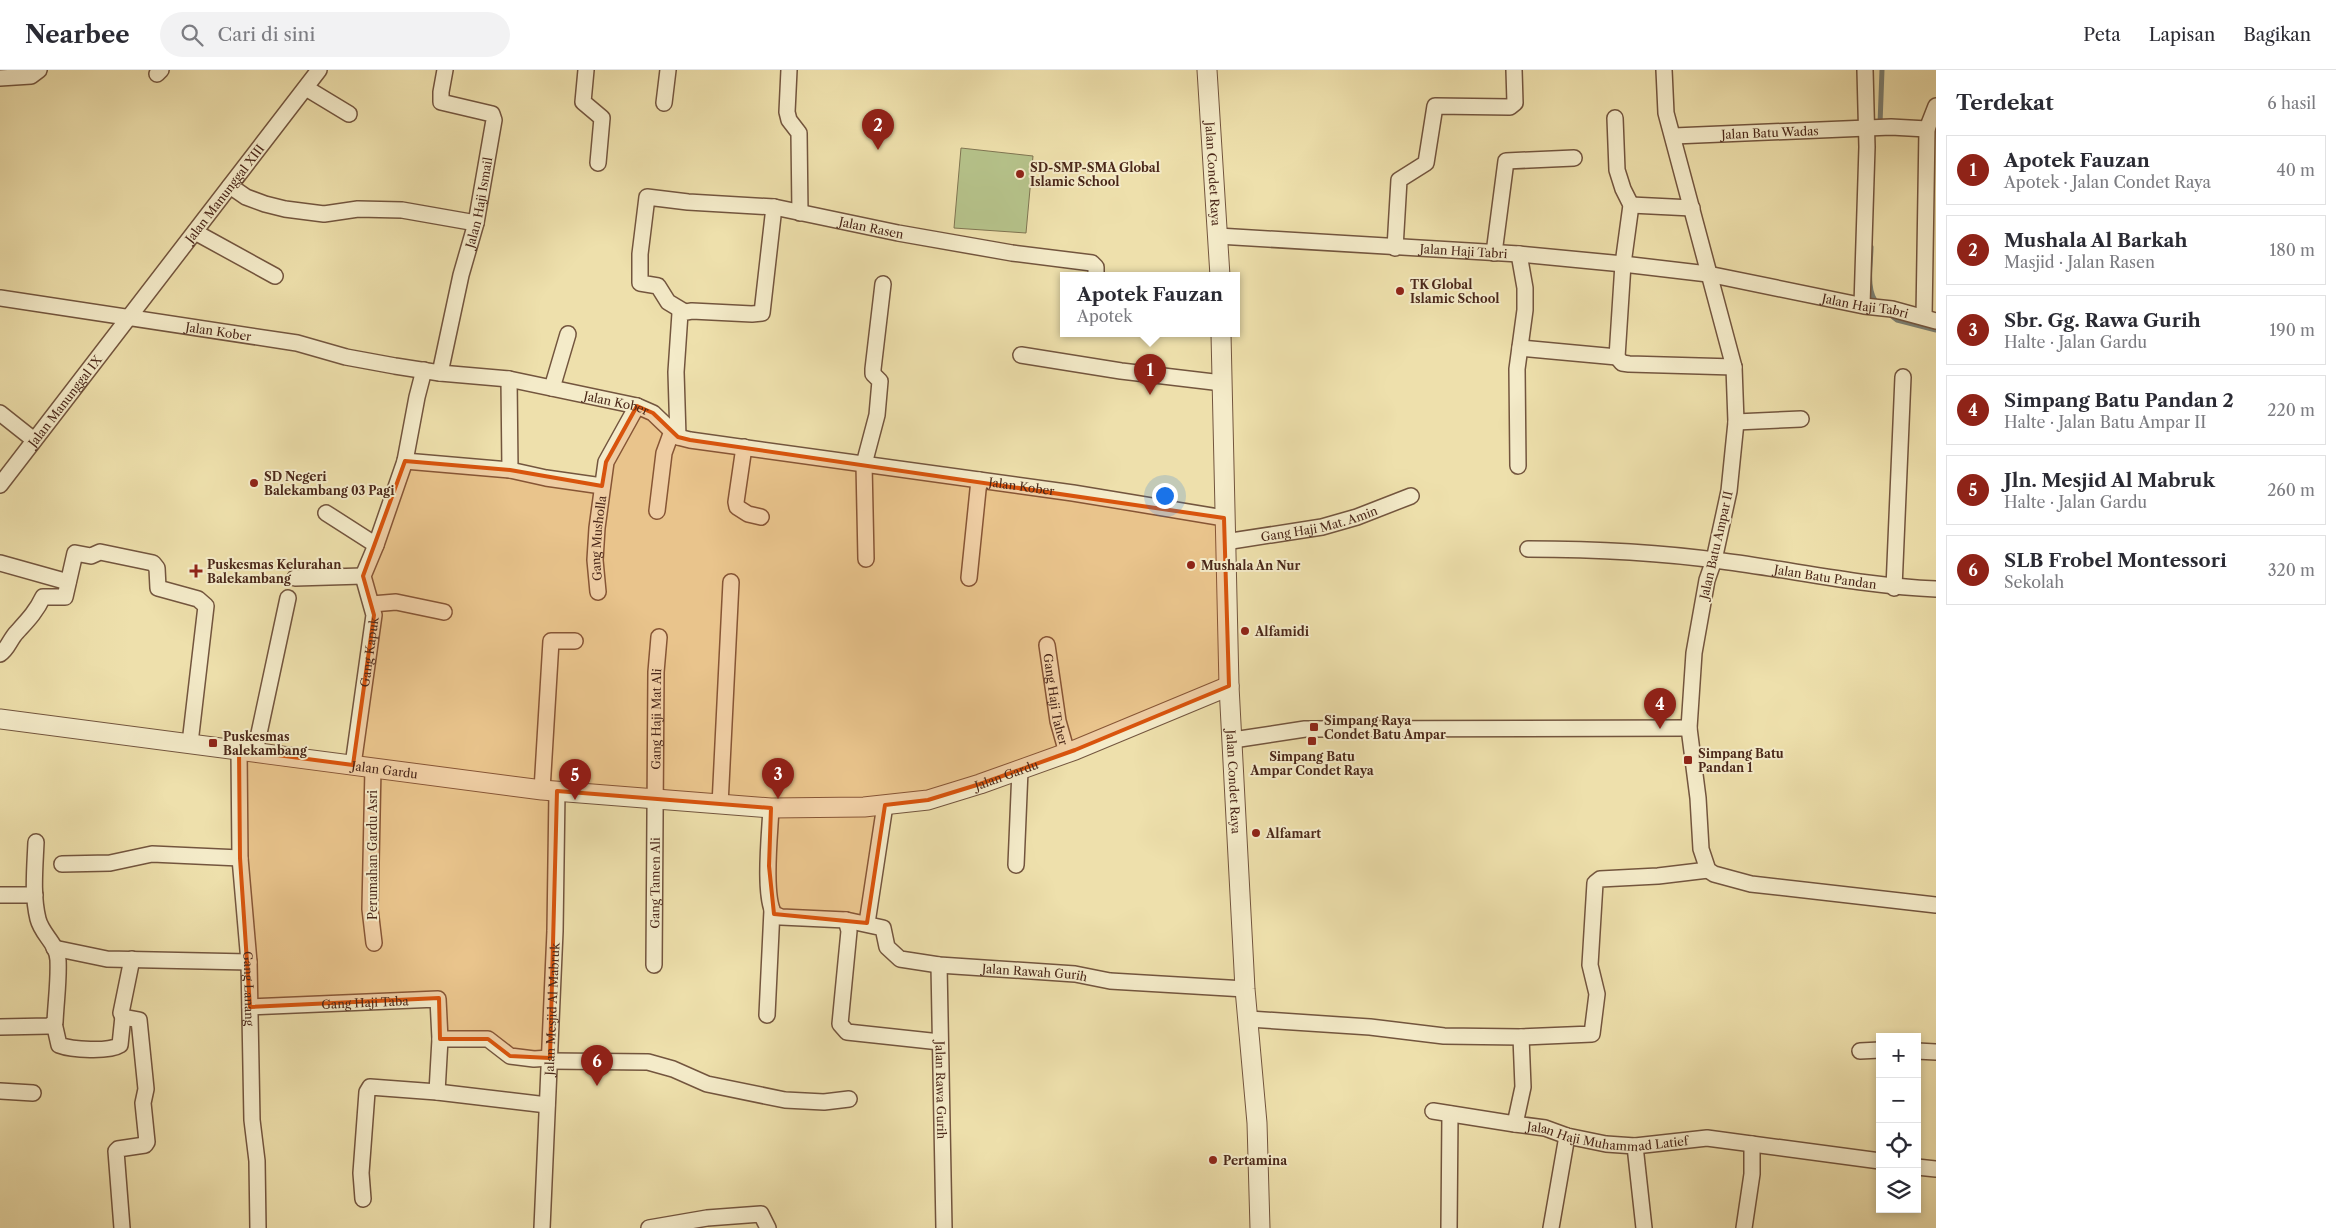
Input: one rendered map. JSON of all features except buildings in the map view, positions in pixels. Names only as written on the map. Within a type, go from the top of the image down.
[{"type":"street","points":[[0,78],[31,76],[39,70]]},
{"type":"street","name":"Jalan Manunggal XIII","points":[[130,318],[319,70]]},
{"type":"street","name":"Jalan Haji Ismail","points":[[440,373],[461,275],[476,224],[494,120],[492,114],[441,102],[440,92],[445,70]]},
{"type":"street","points":[[586,70],[583,102],[602,118],[598,162]]},
{"type":"street","points":[[664,103],[668,70]]},
{"type":"street","points":[[789,70],[786,112],[789,120],[799,133],[800,213]]},
{"type":"street","name":"Jalan Condet Raya","points":[[1207,70],[1220,272]]},
{"type":"street","points":[[1395,248],[1399,180],[1426,162],[1435,106],[1510,108],[1515,103],[1514,70]]},
{"type":"street","points":[[1664,70],[1666,112],[1674,136],[1708,274]]},
{"type":"street","points":[[1863,305],[1869,128],[1865,70]]},
{"type":"street","points":[[306,88],[349,114]]},
{"type":"street","points":[[1930,319],[1927,129],[1936,106]]},
{"type":"street","points":[[1615,118],[1618,170],[1622,190],[1631,206],[1623,264],[1617,357],[1622,363],[1629,364],[1734,367]]},
{"type":"street","points":[[1869,128],[1891,126],[1927,129]]},
{"type":"street","name":"Jalan Batu Wadas","points":[[1674,136],[1869,128]]},
{"type":"street","points":[[1494,253],[1506,161],[1574,158]]},
{"type":"street","points":[[230,186],[246,196],[265,204],[285,209],[324,214],[358,209],[402,210],[476,224]]},
{"type":"street","name":"Jalan Rasen","points":[[683,311],[668,302],[658,286],[640,283],[640,254],[646,196],[688,202],[774,207],[1012,253],[1092,263],[1096,271]]},
{"type":"street","points":[[1631,206],[1692,208]]},
{"type":"street","points":[[657,511],[664,453],[675,434],[678,320],[680,312],[762,313],[774,207]]},
{"type":"street","points":[[195,232],[275,276]]},
{"type":"street","name":"Jalan Haji Tabri","points":[[1218,236],[1519,254],[1623,264],[1708,274],[1892,309],[1930,319]]},
{"type":"street","points":[[1518,466],[1517,369],[1525,310],[1525,288],[1519,254]]},
{"type":"street","name":"Jalan Batu Ampar II","points":[[1708,274],[1734,367],[1736,422],[1729,492],[1714,560],[1707,580],[1694,653],[1689,728],[1698,798],[1701,849],[1708,870]]},
{"type":"street","points":[[866,559],[864,464],[875,423],[881,387],[880,381],[873,374],[873,369],[883,284]]},
{"type":"street","name":"Jalan Kober","points":[[0,298],[298,343],[346,357],[440,373],[509,379],[637,406],[653,412],[675,434],[744,447],[979,480],[1224,518]]},
{"type":"street","name":"Jalan Manunggal IX","points":[[0,485],[130,318]]},
{"type":"street","points":[[552,388],[568,334]]},
{"type":"street","name":"Jalan Condet Raya","points":[[1221,337],[1229,686],[1245,989],[1257,1123],[1260,1228]]},
{"type":"street","points":[[1520,348],[1617,357]]},
{"type":"street","points":[[1021,355],[1121,371],[1222,383]]},
{"type":"street","points":[[295,578],[363,576],[376,545],[405,461],[417,396],[424,370]]},
{"type":"street","points":[[1894,588],[1903,377]]},
{"type":"street","points":[[509,379],[510,470]]},
{"type":"street","name":"Gang Musholla","points":[[598,592],[595,560],[606,462],[637,406]]},
{"type":"street","points":[[0,413],[34,440]]},
{"type":"street","points":[[1736,422],[1801,419]]},
{"type":"street","points":[[744,447],[736,502],[737,507],[748,514],[761,517]]},
{"type":"street","name":"Gang Musholla","points":[[405,461],[510,470],[546,478],[602,486]]},
{"type":"street","points":[[969,578],[979,480]]},
{"type":"street","name":"Gang Haji Mat. Amin","points":[[1225,542],[1322,527],[1357,517],[1411,496]]},
{"type":"street","points":[[326,513],[376,545]]},
{"type":"street","name":"Jalan Batu Pandan","points":[[1528,549],[1613,551],[1714,560],[1894,588],[1936,589]]},
{"type":"street","points":[[0,654],[5,651],[16,632],[36,612],[43,597],[64,597],[74,553],[91,556],[100,552],[153,563],[157,568],[158,588],[203,602],[206,606],[190,743]]},
{"type":"street","points":[[0,563],[68,582]]},
{"type":"street","name":"Gang Kapuk","points":[[353,765],[374,615],[363,576]]},
{"type":"street","points":[[720,805],[731,582]]},
{"type":"street","name":"Gang Lanang","points":[[258,1228],[257,1161],[252,1120],[249,962],[240,858],[247,751],[288,598]]},
{"type":"street","points":[[372,604],[396,602],[444,612]]},
{"type":"street","name":"Gang Haji Mat Ali","points":[[656,800],[656,672],[659,637]]},
{"type":"street","name":"Jalan Mesjid Al Mabruk","points":[[542,1228],[550,1059],[549,790],[551,641],[575,641]]},
{"type":"street","name":"Gang Haji Taher","points":[[1047,645],[1058,721],[1066,753]]},
{"type":"street","name":"Jalan Gardu","points":[[0,719],[549,790],[771,808],[885,805],[928,800],[1020,770],[1229,686]]},
{"type":"street","points":[[1233,740],[1305,729],[1689,728]]},
{"type":"street","name":"Perumahan Gardu Asri","points":[[373,768],[370,910],[374,943]]},
{"type":"street","points":[[1016,864],[1020,770]]},
{"type":"street","name":"Gang Tamen Ali","points":[[654,964],[656,800]]},
{"type":"street","points":[[867,923],[885,805]]},
{"type":"street","points":[[767,1015],[772,910],[768,866],[771,808]]},
{"type":"street","points":[[36,842],[38,919],[44,936],[51,941],[58,958],[54,1023],[59,1046],[66,1048],[114,1049],[120,1046],[122,1013],[132,959]]},
{"type":"street","points":[[62,864],[110,863],[152,854],[240,858]]},
{"type":"street","points":[[1249,1019],[1370,1027],[1444,1036],[1521,1037],[1592,1034],[1597,994],[1590,965],[1595,883],[1600,879],[1658,876],[1708,870],[1714,874],[1751,884],[1936,905]]},
{"type":"street","points":[[0,895],[36,895]]},
{"type":"street","points":[[772,910],[774,914],[782,917],[846,920]]},
{"type":"street","name":"Jalan Rawah Gurih","points":[[846,920],[867,923],[883,928],[887,947],[900,960],[939,965],[1075,974],[1110,980],[1245,989]]},
{"type":"street","name":"Jalan Rawa Gurih","points":[[846,920],[849,931],[844,966],[840,1024],[842,1028],[847,1032],[940,1042],[944,1228]]},
{"type":"street","points":[[54,948],[107,959],[249,962]]},
{"type":"street","points":[[939,965],[940,1042]]},
{"type":"street","name":"Gang Haji Taba","points":[[250,1007],[437,998],[439,1000],[440,1039],[437,1092]]},
{"type":"street","points":[[122,1228],[116,1151],[118,1148],[144,1146],[147,1142],[143,1103],[146,1089],[140,1020],[123,1016]]},
{"type":"street","points":[[0,1026],[49,1026],[54,1023]]},
{"type":"street","name":"Jalan Haji Muhammad Latief","points":[[1521,1037],[1523,1087],[1515,1124],[1545,1128],[1567,1136],[1606,1144],[1635,1146],[1707,1138],[1876,1160]]},
{"type":"street","points":[[440,1039],[488,1039],[510,1056],[534,1059],[648,1062],[673,1069],[707,1084],[785,1100],[824,1102],[849,1099]]},
{"type":"street","points":[[1860,1051],[1876,1050]]},
{"type":"street","points":[[1921,1050],[1936,1052]]},
{"type":"street","points":[[363,1199],[361,1173],[368,1089],[370,1087],[437,1092],[547,1105]]},
{"type":"street","points":[[0,1091],[33,1094]]},
{"type":"street","points":[[1433,1112],[1515,1124]]},
{"type":"street","points":[[1449,1228],[1450,1114]]},
{"type":"street","points":[[1551,1228],[1567,1136]]},
{"type":"street","points":[[1744,1228],[1752,1174],[1752,1144]]},
{"type":"street","points":[[1635,1146],[1644,1228]]},
{"type":"street","points":[[1921,1167],[1936,1169]]},
{"type":"street","points":[[649,1228],[707,1218],[761,1214],[768,1228]]},
{"type":"highlighted area","points":[[637,406],[653,413],[678,437],[690,440],[1224,518],[1229,686],[1075,750],[980,784],[928,800],[885,805],[867,923],[774,914],[769,866],[771,808],[557,791],[550,1058],[510,1056],[488,1039],[440,1039],[439,998],[250,1007],[240,858],[239,750],[353,765],[374,615],[363,576],[405,461],[510,470],[602,486],[606,462]]},
{"type":"green space","points":[[961,148],[1033,156],[1026,233],[954,228]]},
{"type":"waterway","points":[[1880,124],[1882,70]]},
{"type":"waterway","points":[[1871,247],[1870,285],[1871,292],[1878,304]]},
{"type":"waterway","points":[[1888,313],[1897,320],[1936,330]]},
{"type":"place","name":"Mushala Al Barkah","points":[[878,150]]},
{"type":"place","name":"SD-SMP-SMA Global Islamic School","points":[[1020,174]]},
{"type":"place","name":"TK Global Islamic School","points":[[1400,291]]},
{"type":"place","name":"Apotek Fauzan","points":[[1150,395]]},
{"type":"place","name":"SD Negeri Balekambang 03 Pagi","points":[[254,483]]},
{"type":"place","name":"Mushala An Nur","points":[[1191,565]]},
{"type":"place","name":"Puskesmas Kelurahan Balekambang","points":[[196,571]]},
{"type":"place","name":"Alfamidi","points":[[1245,631]]},
{"type":"place","name":"Simpang Raya Condet Batu Ampar","points":[[1314,727]]},
{"type":"place","name":"Simpang Batu Pandan 2","points":[[1660,729]]},
{"type":"place","name":"Simpang Batu Ampar Condet Raya","points":[[1312,741]]},
{"type":"place","name":"Puskesmas Balekambang","points":[[213,743]]},
{"type":"place","name":"Simpang Batu Pandan 1","points":[[1688,760]]},
{"type":"place","name":"Sbr. Gg. Rawa Gurih","points":[[778,799]]},
{"type":"place","name":"Jln. Mesjid Al Mabruk","points":[[575,800]]},
{"type":"place","name":"Alfamart","points":[[1256,833]]},
{"type":"place","name":"SLB Frobel Montessori","points":[[597,1086]]},
{"type":"place","name":"Pertamina","points":[[1213,1160]]}]
